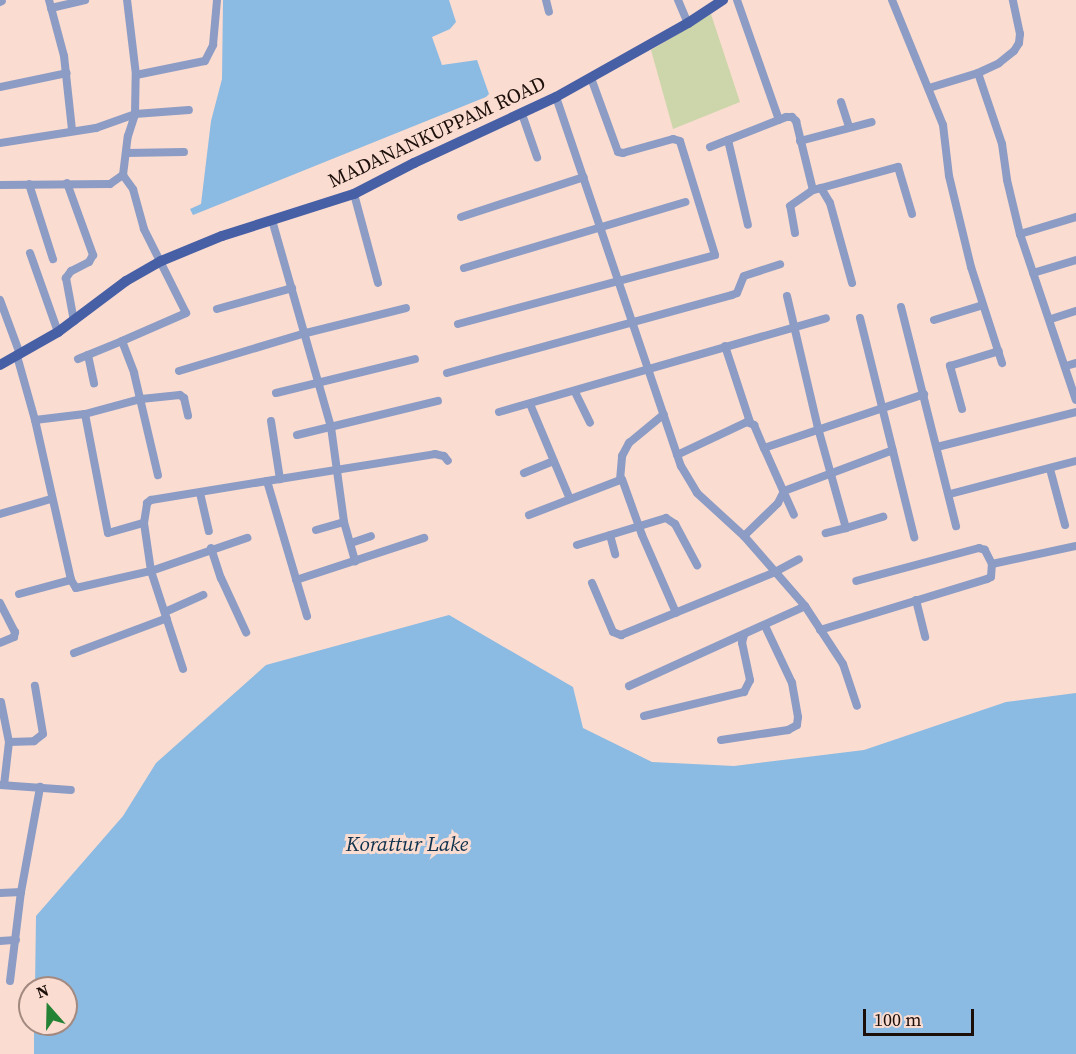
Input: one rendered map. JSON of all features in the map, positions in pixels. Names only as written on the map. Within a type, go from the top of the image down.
[{"type":"main road","name":"MADANANKUPPAM ROAD","points":[[0,364],[57,332],[126,281],[161,261],[272,220],[354,194],[414,163],[556,97],[688,23],[723,0]]},
{"type":"street","points":[[72,130],[67,73],[50,4],[85,0]]},
{"type":"street","points":[[78,359],[186,313],[138,214],[133,189],[123,175],[135,114],[136,75],[127,0]]},
{"type":"street","points":[[136,75],[206,61],[213,45],[217,0]]},
{"type":"street","points":[[546,0],[549,12]]},
{"type":"street","points":[[678,0],[688,23]]},
{"type":"street","points":[[737,0],[779,120]]},
{"type":"street","points":[[892,0],[943,124],[949,176],[971,267],[1002,363]]},
{"type":"street","points":[[929,88],[978,73],[1008,58],[1019,42],[1013,0]]},
{"type":"street","points":[[0,87],[67,73]]},
{"type":"street","points":[[978,73],[1002,144],[1007,180],[1020,234],[1051,319],[1076,400]]},
{"type":"street","points":[[458,324],[715,255],[680,141],[673,139],[623,153],[618,152],[591,78]]},
{"type":"street","points":[[556,97],[677,455],[697,494],[744,536],[805,606],[843,664],[857,706]]},
{"type":"street","points":[[841,102],[849,127]]},
{"type":"street","points":[[0,143],[96,128],[135,114],[189,111]]},
{"type":"street","points":[[522,114],[537,156]]},
{"type":"street","points":[[710,147],[792,117],[796,121],[800,141],[817,189],[825,192],[833,213],[852,283]]},
{"type":"street","points":[[800,141],[872,122]]},
{"type":"street","points":[[728,140],[748,225]]},
{"type":"street","points":[[126,153],[184,152]]},
{"type":"street","points":[[795,233],[790,206],[817,189],[898,166],[912,214]]},
{"type":"street","points":[[0,185],[111,184],[123,175]]},
{"type":"street","points":[[461,217],[584,177]]},
{"type":"street","points":[[67,183],[93,255],[89,262],[71,271],[66,279],[74,321]]},
{"type":"street","points":[[29,184],[53,260]]},
{"type":"street","points":[[354,194],[378,283]]},
{"type":"street","points":[[464,268],[686,202]]},
{"type":"street","points":[[1020,234],[1076,217]]},
{"type":"street","points":[[272,220],[320,381],[331,427],[344,522],[355,561]]},
{"type":"street","points":[[30,253],[57,332]]},
{"type":"street","points":[[1033,273],[1076,260]]},
{"type":"street","points":[[447,373],[732,295],[736,293],[744,276],[780,264]]},
{"type":"street","points":[[217,309],[292,288]]},
{"type":"street","points":[[787,296],[846,528]]},
{"type":"street","points":[[0,300],[18,355],[35,420],[71,580],[80,589],[151,571],[247,538]]},
{"type":"street","points":[[934,320],[983,305]]},
{"type":"street","points":[[901,307],[957,526]]},
{"type":"street","points":[[179,371],[306,333],[406,308]]},
{"type":"street","points":[[1051,319],[1076,312]]},
{"type":"street","points":[[499,412],[826,318]]},
{"type":"street","points":[[860,318],[914,537]]},
{"type":"street","points":[[122,341],[141,399],[158,475]]},
{"type":"street","points":[[725,346],[750,422],[754,425],[794,515]]},
{"type":"street","points":[[962,410],[950,366],[999,351]]},
{"type":"street","points":[[88,355],[94,383]]},
{"type":"street","points":[[276,393],[415,359]]},
{"type":"street","points":[[1066,366],[1076,363]]},
{"type":"street","points":[[575,392],[590,423]]},
{"type":"street","points":[[764,447],[924,394]]},
{"type":"street","points":[[35,420],[85,414],[141,399],[180,395],[184,398],[188,416]]},
{"type":"street","points":[[297,435],[438,401]]},
{"type":"street","points":[[530,404],[570,499]]},
{"type":"street","points":[[937,447],[1076,412]]},
{"type":"street","points":[[85,414],[108,532],[144,523]]},
{"type":"street","points":[[664,414],[645,427],[629,443],[622,456],[622,479],[638,526],[676,613]]},
{"type":"street","points":[[271,422],[280,479]]},
{"type":"street","points":[[677,455],[740,423],[750,422]]},
{"type":"street","points":[[744,536],[778,503],[784,491],[893,450]]},
{"type":"street","points":[[183,669],[151,571],[144,523],[147,503],[151,500],[435,454],[444,456],[448,461]]},
{"type":"street","points":[[524,473],[554,461]]},
{"type":"street","points":[[950,494],[1076,461]]},
{"type":"street","points":[[1050,469],[1065,525]]},
{"type":"street","points":[[529,515],[622,479]]},
{"type":"street","points":[[267,481],[307,616]]},
{"type":"street","points":[[200,493],[209,531]]},
{"type":"street","points":[[0,514],[51,499]]},
{"type":"street","points":[[826,533],[883,517]]},
{"type":"street","points":[[577,545],[638,526],[670,519],[697,565]]},
{"type":"street","points":[[315,530],[344,522]]},
{"type":"street","points":[[351,543],[371,536]]},
{"type":"street","points":[[610,536],[615,554]]},
{"type":"street","points":[[296,580],[424,538]]},
{"type":"street","points":[[992,564],[1076,546]]},
{"type":"street","points":[[820,630],[987,579],[991,577],[992,564],[985,550],[979,548],[856,581]]},
{"type":"street","points":[[211,549],[221,578],[246,632]]},
{"type":"street","points":[[592,583],[616,634],[621,635],[775,572],[799,559]]},
{"type":"street","points":[[19,594],[71,580]]},
{"type":"street","points":[[74,653],[166,615],[203,595]]},
{"type":"street","points":[[916,600],[925,637]]},
{"type":"street","points":[[0,603],[15,632],[15,637],[0,644]]},
{"type":"street","points":[[629,686],[805,606]]},
{"type":"street","points":[[721,740],[788,730],[797,725],[798,717],[792,683],[765,626]]},
{"type":"street","points":[[644,716],[744,692],[750,680],[742,643],[744,635]]},
{"type":"street","points":[[9,742],[34,741],[40,739],[43,734],[35,686]]},
{"type":"street","points":[[1,702],[9,742],[2,785],[71,790]]},
{"type":"street","points":[[10,981],[21,892],[40,787]]},
{"type":"street","points":[[0,893],[21,892]]},
{"type":"street","points":[[0,941],[16,940]]},
{"type":"green space","points":[[711,14],[740,102],[673,129],[651,50]]},
{"type":"water","points":[[223,0],[449,0],[456,22],[450,29],[432,37],[442,65],[477,60],[489,94],[193,215],[190,209],[201,204],[211,121],[222,79]]},
{"type":"water","name":"Korattur Lake","points":[[449,615],[573,687],[583,728],[652,762],[734,766],[864,750],[1006,702],[1076,693],[1076,1054],[34,1054],[34,1036],[78,1036],[78,976],[35,976],[36,916],[123,816],[156,763],[266,665]]}]
